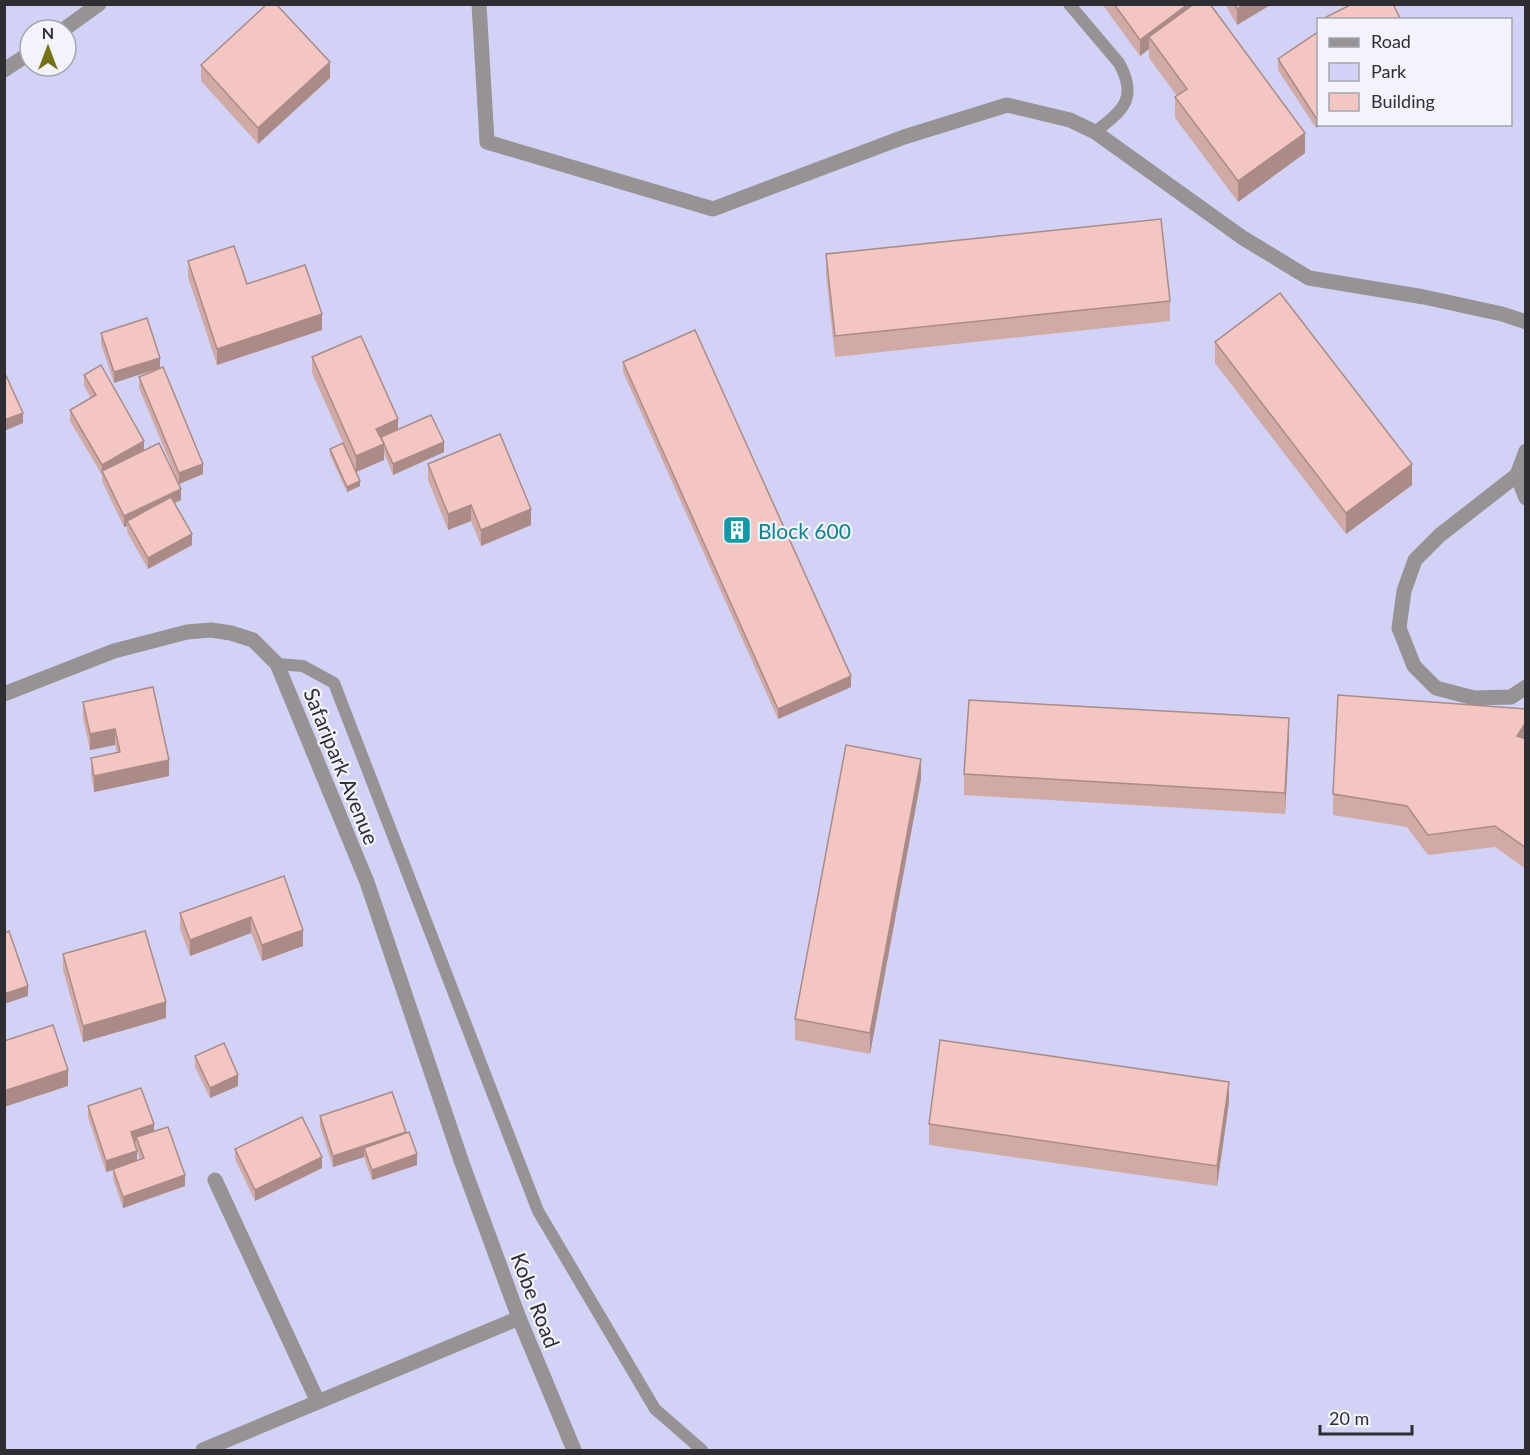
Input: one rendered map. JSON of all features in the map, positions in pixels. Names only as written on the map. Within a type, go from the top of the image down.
[{"type":"street","points":[[78,19],[99,4]]},
{"type":"street","points":[[479,4],[487,142],[713,209],[904,136],[1007,105],[1070,120],[1095,132],[1243,238],[1309,278],[1424,297],[1502,314],[1526,322]]},
{"type":"street","points":[[4,70],[18,61]]},
{"type":"street","points":[[1526,451],[1517,475],[1440,536],[1415,560],[1404,591],[1399,628],[1414,666],[1436,688],[1474,698],[1511,697],[1526,687]]},
{"type":"street","points":[[1517,475],[1526,498]]},
{"type":"street","name":"Safaripark Avenue","points":[[4,694],[114,651],[187,632],[211,630],[253,640],[277,664],[367,882],[462,1163]]},
{"type":"street","name":"Kobe Road","points":[[462,1163],[519,1318],[574,1450]]},
{"type":"street","points":[[215,1180],[318,1402]]},
{"type":"street","points":[[203,1450],[519,1318]]},
{"type":"lane","points":[[1069,4],[1124,70],[1128,88],[1128,97],[1119,113],[1095,132]]},
{"type":"lane","points":[[277,664],[303,666],[334,683],[538,1211],[655,1408],[702,1450]]},
{"type":"green space","points":[[5,5],[1525,5],[1525,1450],[5,1450]]},
{"type":"building","points":[[267,4],[276,4],[330,62],[258,128],[201,65]]},
{"type":"building","points":[[1114,4],[1188,4],[1140,40]]},
{"type":"building","points":[[1194,4],[1210,4],[1305,133],[1238,181],[1175,97],[1187,89],[1149,37]]},
{"type":"building","points":[[1234,4],[1245,4],[1237,9]]},
{"type":"building","points":[[1352,4],[1393,4],[1400,18],[1327,18]]},
{"type":"building","points":[[1317,33],[1316,118],[1278,59]]},
{"type":"building","points":[[1161,219],[1170,301],[835,336],[826,254]]},
{"type":"building","points":[[234,246],[247,284],[305,265],[322,314],[217,349],[188,261]]},
{"type":"building","points":[[1280,293],[1412,464],[1346,513],[1215,342]]},
{"type":"building","points":[[147,318],[160,358],[114,372],[101,333]]},
{"type":"building","name":"Block 600","points":[[695,330],[851,676],[778,709],[623,362]]},
{"type":"building","points":[[361,336],[398,419],[376,429],[384,444],[356,456],[312,357]]},
{"type":"building","points":[[101,365],[144,441],[102,465],[70,410],[96,395],[84,375]]},
{"type":"building","points":[[163,367],[203,464],[179,473],[139,377]]},
{"type":"building","points":[[4,371],[23,413],[4,420]]},
{"type":"building","points":[[431,415],[444,442],[393,464],[381,437]]},
{"type":"building","points":[[500,434],[531,509],[481,530],[471,505],[448,514],[428,464]]},
{"type":"building","points":[[159,443],[181,489],[124,516],[102,471]]},
{"type":"building","points":[[343,443],[360,481],[347,487],[330,449]]},
{"type":"building","points":[[171,497],[192,534],[148,558],[127,521]]},
{"type":"building","points":[[153,687],[169,760],[94,776],[91,758],[120,752],[115,729],[90,734],[83,702]]},
{"type":"building","points":[[1338,695],[1526,709],[1526,722],[1517,736],[1526,739],[1526,848],[1495,826],[1428,835],[1407,806],[1333,794]]},
{"type":"building","points":[[969,700],[1289,718],[1285,793],[964,774]]},
{"type":"building","points":[[846,745],[921,759],[870,1033],[795,1019]]},
{"type":"building","points":[[284,876],[303,930],[262,945],[251,917],[190,940],[180,913]]},
{"type":"building","points":[[9,931],[28,986],[4,994],[4,933]]},
{"type":"building","points":[[145,931],[166,1002],[83,1026],[63,954]]},
{"type":"building","points":[[53,1025],[68,1070],[4,1091],[4,1041]]},
{"type":"building","points":[[940,1040],[1229,1082],[1217,1166],[929,1124]]},
{"type":"building","points":[[224,1043],[238,1075],[210,1088],[195,1056]]},
{"type":"building","points":[[141,1088],[154,1124],[131,1132],[137,1151],[106,1161],[88,1106]]},
{"type":"building","points":[[392,1092],[406,1132],[333,1156],[320,1116]]},
{"type":"building","points":[[302,1117],[322,1157],[255,1190],[235,1149]]},
{"type":"building","points":[[168,1127],[185,1175],[123,1197],[113,1169],[144,1158],[136,1137]]},
{"type":"building","points":[[409,1132],[417,1154],[372,1170],[364,1148]]},
{"type":"place","name":"Block 600","points":[[737,530]]}]
